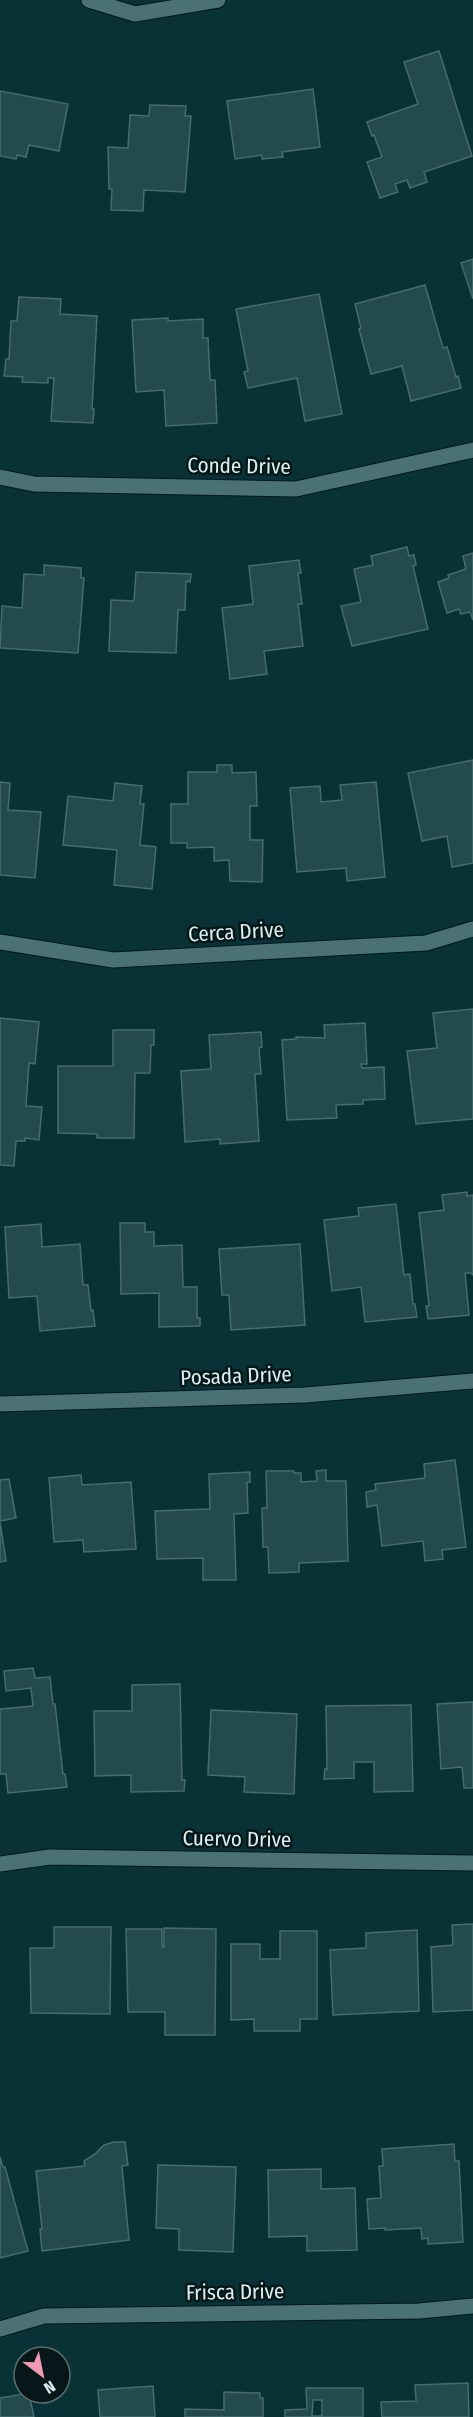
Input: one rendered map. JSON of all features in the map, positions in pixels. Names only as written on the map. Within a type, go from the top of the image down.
[{"type":"street","points":[[89,0],[135,14],[218,0]]},
{"type":"street","name":"Conde Drive","points":[[0,477],[34,484],[296,489],[473,450]]},
{"type":"street","name":"Cerca Drive","points":[[0,942],[113,960],[426,943],[473,929]]},
{"type":"street","name":"Posada Drive","points":[[0,1404],[305,1395],[473,1381]]},
{"type":"street","name":"Cuervo Drive","points":[[0,1864],[51,1857],[473,1863]]},
{"type":"street","name":"Frisca Drive","points":[[0,2330],[44,2316],[419,2311],[473,2306]]},
{"type":"building","points":[[439,51],[472,156],[424,172],[427,182],[410,188],[407,180],[395,184],[398,192],[380,198],[367,162],[382,157],[367,122],[418,104],[404,62]]},
{"type":"building","points":[[313,89],[320,147],[282,152],[283,157],[262,159],[262,155],[235,159],[227,101]]},
{"type":"building","points":[[0,91],[68,104],[59,151],[29,145],[26,157],[17,155],[16,159],[0,156]]},
{"type":"building","points":[[150,105],[186,106],[185,116],[191,116],[185,192],[144,190],[143,211],[111,210],[112,189],[109,189],[108,147],[128,148],[130,115],[149,116]]},
{"type":"building","points":[[473,259],[473,299],[461,263]]},
{"type":"building","points":[[425,285],[443,348],[447,347],[461,388],[411,401],[402,366],[371,374],[355,304]]},
{"type":"building","points":[[319,294],[342,414],[305,421],[297,378],[248,388],[244,372],[248,371],[236,309]]},
{"type":"building","points":[[19,297],[61,299],[60,314],[97,316],[93,423],[51,421],[54,378],[48,378],[48,383],[22,382],[23,377],[4,376],[6,359],[9,359],[11,321],[17,321]]},
{"type":"building","points":[[168,318],[168,321],[203,319],[203,338],[208,338],[210,380],[215,380],[217,423],[166,426],[164,390],[136,392],[132,320]]},
{"type":"building","points":[[407,547],[409,556],[414,555],[416,565],[413,566],[428,629],[352,646],[341,606],[361,602],[354,569],[373,565],[371,556]]},
{"type":"building","points":[[473,553],[473,620],[470,612],[461,614],[459,609],[447,613],[438,582],[449,578],[448,575],[466,569],[463,556]]},
{"type":"building","points":[[299,560],[301,573],[298,573],[302,604],[298,604],[303,646],[264,651],[267,674],[230,679],[222,608],[253,604],[249,566]]},
{"type":"building","points":[[44,565],[81,568],[81,578],[84,578],[78,653],[0,648],[2,606],[22,608],[24,574],[44,575]]},
{"type":"building","points":[[136,572],[191,574],[190,582],[186,581],[185,610],[178,610],[176,653],[109,651],[111,600],[134,601]]},
{"type":"building","points":[[473,760],[473,863],[452,867],[447,836],[422,841],[408,773]]},
{"type":"building","points":[[217,765],[232,765],[232,773],[256,772],[257,806],[250,806],[250,840],[263,840],[262,882],[230,881],[229,860],[214,861],[214,847],[187,848],[187,843],[171,843],[171,804],[188,804],[188,772],[217,772]]},
{"type":"building","points":[[0,782],[10,783],[8,810],[41,812],[35,878],[0,875]]},
{"type":"building","points":[[376,782],[385,877],[347,881],[346,868],[297,872],[290,788],[320,786],[321,802],[342,800],[340,785]]},
{"type":"building","points":[[115,783],[142,786],[140,804],[144,804],[140,845],[156,847],[152,889],[114,885],[117,850],[63,845],[68,796],[113,801]]},
{"type":"building","points":[[473,1009],[473,1119],[416,1124],[407,1051],[437,1048],[433,1013]]},
{"type":"building","points":[[0,1018],[39,1022],[35,1064],[29,1063],[26,1106],[42,1107],[39,1140],[25,1138],[25,1141],[16,1141],[14,1166],[0,1165]]},
{"type":"building","points":[[365,1023],[367,1064],[361,1064],[362,1068],[384,1067],[385,1099],[363,1100],[363,1104],[336,1105],[337,1118],[287,1120],[282,1040],[296,1039],[296,1037],[325,1038],[324,1025]]},
{"type":"building","points":[[113,1030],[154,1030],[150,1073],[135,1073],[134,1138],[97,1138],[97,1134],[58,1133],[58,1066],[113,1066]]},
{"type":"building","points":[[261,1032],[262,1047],[259,1048],[261,1074],[255,1074],[259,1141],[220,1144],[220,1139],[185,1142],[181,1071],[211,1069],[209,1035]]},
{"type":"building","points":[[467,1192],[467,1196],[473,1195],[473,1275],[465,1273],[469,1315],[428,1319],[426,1306],[429,1306],[419,1213],[444,1210],[442,1195]]},
{"type":"building","points":[[396,1204],[404,1275],[410,1274],[413,1304],[415,1304],[417,1317],[365,1322],[361,1287],[332,1291],[324,1220],[359,1216],[358,1208]]},
{"type":"building","points":[[120,1223],[145,1223],[145,1232],[154,1232],[154,1246],[182,1245],[183,1287],[197,1287],[197,1318],[200,1318],[200,1326],[159,1327],[159,1293],[121,1294]]},
{"type":"building","points":[[41,1224],[42,1247],[80,1244],[83,1285],[88,1285],[95,1326],[40,1331],[37,1296],[9,1298],[5,1227]]},
{"type":"building","points":[[300,1244],[305,1325],[231,1330],[229,1295],[222,1295],[219,1249]]},
{"type":"building","points":[[455,1460],[466,1547],[442,1550],[443,1559],[425,1561],[423,1541],[382,1546],[377,1505],[367,1507],[366,1492],[376,1490],[375,1484],[425,1478],[424,1464]]},
{"type":"building","points":[[326,1470],[326,1481],[346,1481],[348,1561],[299,1563],[299,1572],[269,1573],[268,1547],[263,1547],[262,1508],[267,1508],[266,1471],[301,1473],[301,1482],[317,1481],[316,1471]]},
{"type":"building","points":[[250,1472],[250,1482],[247,1482],[248,1513],[234,1514],[236,1580],[203,1580],[203,1558],[157,1559],[155,1511],[210,1509],[209,1474]]},
{"type":"building","points":[[81,1475],[82,1485],[131,1482],[136,1549],[84,1552],[83,1540],[54,1542],[49,1478]]},
{"type":"building","points":[[9,1479],[16,1518],[0,1521],[0,1480]]},
{"type":"building","points":[[0,1522],[6,1561],[0,1562]]},
{"type":"building","points":[[33,1668],[35,1678],[50,1677],[63,1774],[65,1774],[67,1787],[8,1793],[6,1774],[0,1774],[0,1709],[33,1706],[31,1688],[6,1691],[4,1671]]},
{"type":"building","points":[[180,1684],[184,1791],[131,1792],[131,1775],[95,1776],[94,1711],[132,1711],[132,1685]]},
{"type":"building","points":[[473,1702],[473,1788],[464,1788],[462,1767],[441,1769],[437,1704]]},
{"type":"building","points":[[411,1705],[413,1791],[374,1792],[374,1762],[354,1762],[354,1778],[324,1779],[325,1769],[327,1769],[326,1706]]},
{"type":"building","points":[[211,1710],[297,1714],[294,1794],[244,1792],[245,1777],[208,1775]]},
{"type":"building","points":[[473,1924],[473,2010],[433,2012],[431,1947],[453,1945],[452,1925]]},
{"type":"building","points":[[54,1927],[111,1927],[110,2014],[31,2013],[30,1948],[54,1948]]},
{"type":"building","points":[[164,1928],[216,1929],[215,2035],[165,2035],[165,2012],[128,2012],[126,1929],[162,1929],[162,1947],[164,1947]]},
{"type":"building","points":[[417,1930],[419,2011],[333,2015],[330,1950],[366,1948],[366,1933]]},
{"type":"building","points":[[280,1931],[317,1931],[317,2019],[300,2019],[300,2031],[254,2031],[254,2019],[231,2020],[231,1944],[260,1944],[260,1959],[280,1959]]},
{"type":"building","points":[[125,2142],[128,2165],[122,2166],[129,2240],[42,2251],[36,2171],[85,2166],[84,2161],[104,2145]]},
{"type":"building","points":[[454,2144],[455,2161],[459,2161],[463,2242],[428,2244],[428,2238],[422,2239],[421,2228],[369,2229],[367,2199],[381,2198],[379,2166],[383,2166],[382,2149]]},
{"type":"building","points":[[0,2157],[5,2167],[28,2251],[0,2258]]},
{"type":"building","points":[[158,2165],[236,2167],[233,2252],[179,2250],[179,2229],[156,2228]]},
{"type":"building","points":[[321,2169],[321,2189],[355,2188],[357,2250],[307,2251],[307,2236],[269,2237],[268,2170]]},
{"type":"building","points":[[468,2383],[469,2417],[382,2417],[381,2402],[416,2401],[415,2385]]},
{"type":"building","points":[[153,2386],[155,2417],[100,2417],[98,2390]]},
{"type":"building","points":[[306,2388],[363,2388],[363,2417],[285,2417],[285,2410],[307,2409]],"holes":[[[313,2400],[322,2400],[322,2416],[312,2416]]]},
{"type":"building","points":[[224,2392],[260,2393],[260,2398],[263,2398],[263,2417],[185,2417],[185,2409],[224,2410]]},
{"type":"building","points":[[12,2396],[12,2405],[32,2405],[34,2417],[0,2417],[0,2398]]}]
